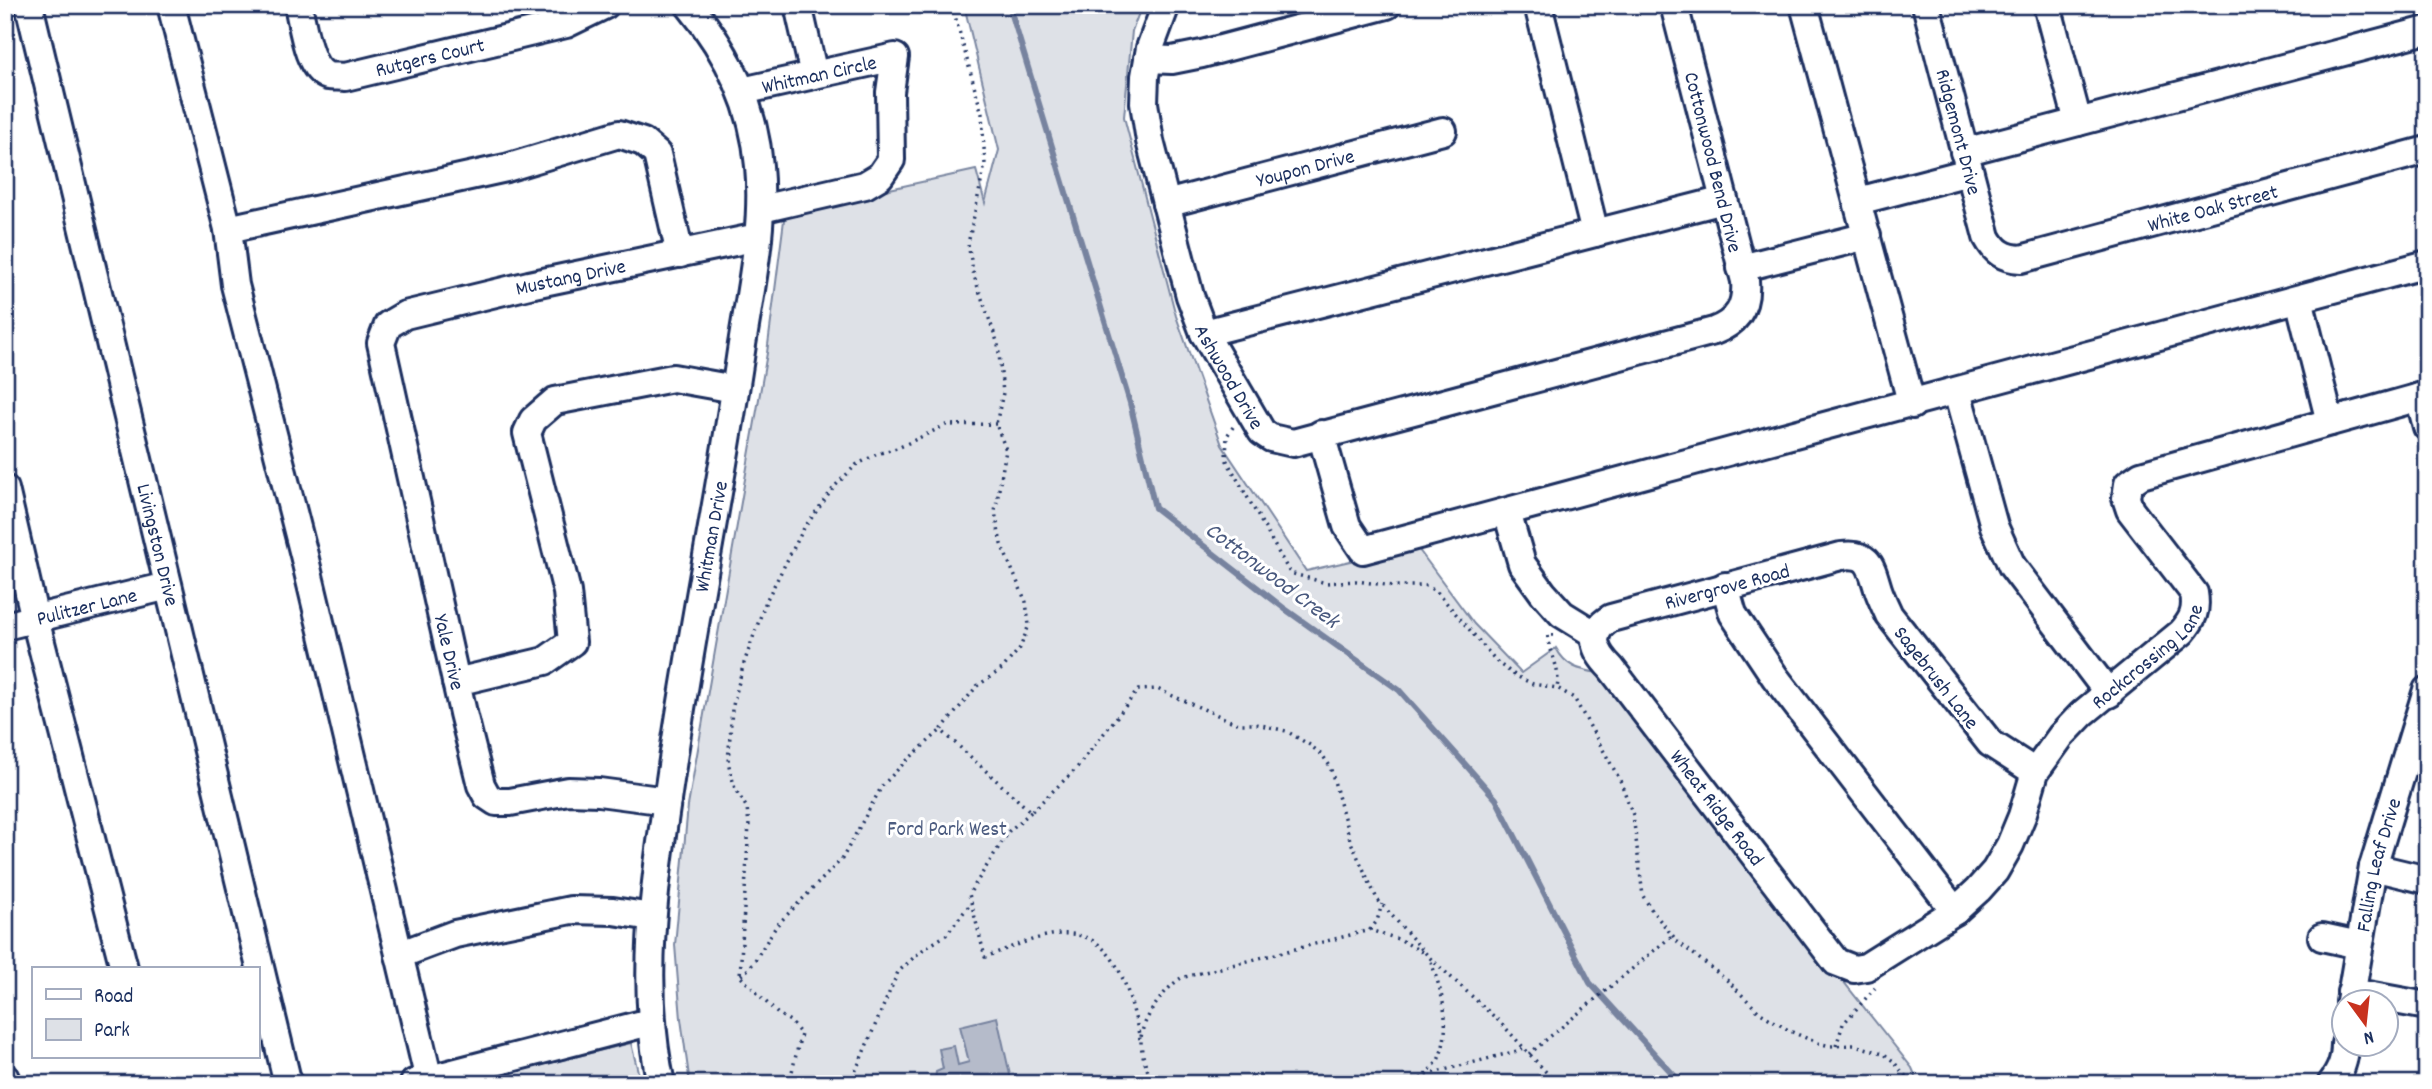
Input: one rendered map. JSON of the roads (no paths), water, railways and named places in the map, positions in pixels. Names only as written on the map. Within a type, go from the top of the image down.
[{"type":"street","name":"Livingston Drive","points":[[29,5],[168,586],[253,967]]},
{"type":"street","points":[[171,5],[228,229],[235,285],[304,555],[399,955],[421,1082],[650,1022]]},
{"type":"street","name":"Rutgers Court","points":[[298,5],[313,62],[320,71],[329,76],[345,76],[566,24],[605,5]]},
{"type":"street","name":"Whitman Drive","points":[[661,1084],[650,1022],[652,917],[683,684],[736,389],[761,209],[759,164],[742,91],[728,60],[689,5]]},
{"type":"street","points":[[798,5],[814,75]]},
{"type":"street","name":"Ashwood Drive","points":[[1166,5],[1145,76],[1146,123],[1191,296],[1204,332],[1262,432],[1282,442],[1304,441],[1321,434],[1714,331],[1737,318]]},
{"type":"street","points":[[1148,59],[1172,60],[1202,54],[1387,5]]},
{"type":"street","points":[[1538,5],[1595,233]]},
{"type":"street","name":"Cottonwood Bend Drive","points":[[1674,5],[1741,268],[1746,294],[1737,318]]},
{"type":"street","points":[[1804,5],[1912,405]]},
{"type":"street","name":"Ridgemont Drive","points":[[1926,5],[1987,237],[2000,254]]},
{"type":"street","points":[[2047,5],[2078,122]]},
{"type":"street","points":[[1858,201],[2078,122],[2427,30]]},
{"type":"street","name":"Whitman Circle","points":[[742,91],[895,57],[890,92],[891,160],[880,176],[865,185],[761,209]]},
{"type":"street","name":"Youpon Drive","points":[[1166,204],[1443,131]]},
{"type":"street","points":[[228,229],[506,168],[619,134],[643,142],[657,155],[680,254]]},
{"type":"street","name":"White Oak Street","points":[[2000,254],[2021,259],[2427,150]]},
{"type":"street","points":[[1204,332],[1724,200]]},
{"type":"street","points":[[1741,268],[1867,236]]},
{"type":"street","name":"Mustang Drive","points":[[386,329],[396,319],[405,315],[529,285],[758,237]]},
{"type":"street","points":[[1321,434],[1347,526],[1363,550],[1912,405],[2427,264]]},
{"type":"street","points":[[2299,299],[2330,422]]},
{"type":"street","name":"Yale Drive","points":[[386,329],[381,343],[382,353],[456,682],[481,785],[487,796],[496,802],[510,802],[568,791],[599,792],[667,801]]},
{"type":"street","points":[[456,682],[545,661],[572,642],[567,592],[527,433],[533,420],[555,401],[673,378],[736,389]]},
{"type":"street","points":[[1957,392],[1994,526],[2012,566],[2109,694]]},
{"type":"street","points":[[2423,396],[2427,427]]},
{"type":"street","name":"Rockcrossing Lane","points":[[1854,969],[1866,967],[1880,959],[1955,911],[1994,871],[2010,845],[2035,772],[2061,736],[2082,714],[2182,632],[2194,617],[2194,593],[2130,510],[2126,498],[2128,484],[2141,475],[2423,396]]},
{"type":"street","points":[[5,489],[35,619],[124,967]]},
{"type":"street","points":[[1507,512],[1522,564],[1562,614],[1596,635]]},
{"type":"street","name":"Rivergrove Road","points":[[1596,635],[1599,627],[1611,618],[1725,586],[1841,556],[1850,555],[1866,560]]},
{"type":"street","name":"Sagebrush Lane","points":[[1866,560],[1875,575],[1881,599],[1889,615],[1990,743],[2035,772]]},
{"type":"street","name":"Pulitzer Lane","points":[[5,626],[168,586]]},
{"type":"street","points":[[1725,586],[1734,614],[1775,677],[1955,911]]},
{"type":"street","name":"Wheat Ridge Road","points":[[1596,635],[1595,643],[1600,657],[1836,962],[1854,969]]},
{"type":"street","name":"Falling Leaf Drive","points":[[2352,988],[2373,867],[2418,742],[2427,690]]},
{"type":"street","points":[[2373,867],[2427,880]]},
{"type":"street","points":[[399,955],[455,934],[571,910],[613,911],[652,917]]},
{"type":"street","points":[[2322,937],[2359,945]]},
{"type":"street","name":"Livingston Drive","points":[[259,992],[265,1019],[288,1084]]},
{"type":"street","points":[[2400,1003],[2427,1006]]},
{"type":"street","points":[[2332,1083],[2341,1070],[2344,1058]]},
{"type":"street","points":[[5,1078],[7,1084]]},
{"type":"water","points":[[997,1017],[1012,1084],[930,1084],[935,1080],[936,1072],[943,1069],[939,1049],[954,1046],[958,1065],[969,1062],[960,1026]]},
{"type":"waterway","name":"Cottonwood Creek","points":[[1009,5],[1130,403],[1155,508],[1285,609],[1399,690],[1496,799],[1590,983],[1682,1084]]},
{"type":"park label","name":"Ford Park West","points":[[947,828]]}]
